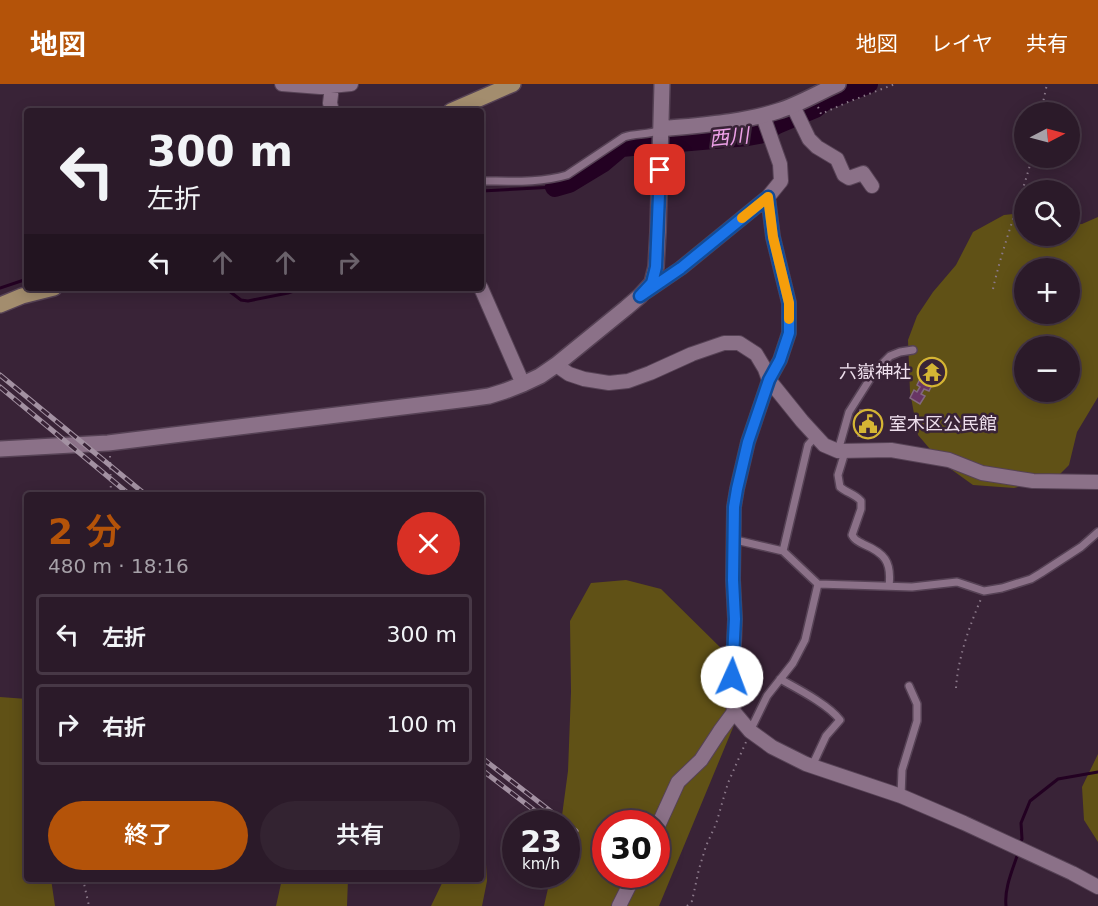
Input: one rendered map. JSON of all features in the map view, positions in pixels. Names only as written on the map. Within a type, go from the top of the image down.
[{"type":"main road","points":[[458,108],[513,84]]},
{"type":"main road","points":[[0,305],[42,291]]},
{"type":"street","points":[[282,84],[332,87],[351,84]]},
{"type":"street","points":[[640,296],[652,283],[656,267],[662,84]]},
{"type":"street","points":[[661,129],[763,116],[793,106],[838,84]]},
{"type":"street","points":[[331,108],[332,87]]},
{"type":"street","points":[[793,106],[809,139],[837,159],[844,175],[849,178],[863,173],[872,186]]},
{"type":"street","points":[[0,449],[108,443],[468,399],[489,396],[524,384],[556,365],[640,296],[681,268],[768,197],[781,181],[780,164],[763,116]]},
{"type":"street","points":[[768,197],[773,237],[789,303],[789,333],[780,360],[769,380],[748,442],[734,507],[735,619],[732,694],[734,712],[750,731],[772,747],[812,766],[902,796],[1098,887]]},
{"type":"street","points":[[482,291],[524,384]]},
{"type":"street","points":[[556,365],[569,374],[584,379],[609,383],[628,381],[723,343],[739,343],[756,354],[769,380],[824,445],[842,451],[891,450],[949,460],[982,473],[1033,481],[1098,482]]},
{"type":"street","points":[[665,810],[678,782],[701,760],[734,712]]},
{"type":"street","points":[[619,906],[628,888]]},
{"type":"lane","points":[[484,181],[558,178],[567,175],[624,137],[652,134],[661,129]]},
{"type":"lane","points":[[889,586],[888,568],[879,551],[854,540],[852,535],[861,509],[861,501],[857,496],[847,493],[840,487],[838,475],[849,412],[875,371],[890,356],[913,350]]},
{"type":"lane","points":[[783,551],[808,445],[816,436]]},
{"type":"lane","points":[[734,542],[740,541],[783,551],[818,584],[912,587],[957,582],[984,591],[1031,579],[1081,547],[1098,532]]},
{"type":"lane","points":[[750,731],[767,696],[793,663],[806,640],[818,584]]},
{"type":"lane","points":[[780,679],[819,702],[840,720],[826,736],[812,766]]},
{"type":"lane","points":[[902,796],[902,770],[917,721],[917,704],[909,686]]},
{"type":"path","points":[[821,114],[895,84]]},
{"type":"path","points":[[1043,102],[1047,84]]},
{"type":"path","points":[[993,289],[999,259],[1030,168]]},
{"type":"path","points":[[108,443],[111,492]]},
{"type":"path","points":[[956,688],[957,672],[973,618],[984,591]]},
{"type":"path","points":[[687,906],[692,901],[706,846],[716,824],[728,783],[750,731]]},
{"type":"path","points":[[84,882],[89,906]]},
{"type":"shaded area","points":[[1014,214],[1014,246],[1080,246],[1080,224],[1098,217],[1098,397],[1077,432],[1069,465],[1057,477],[1014,488],[973,485],[941,462],[918,435],[910,392],[908,340],[917,316],[933,292],[956,265],[973,232],[1004,215]]},
{"type":"shaded area","points":[[626,580],[661,589],[728,655],[743,683],[744,701],[670,879],[670,810],[592,810],[592,888],[666,888],[659,906],[544,906],[548,888],[580,888],[580,810],[563,810],[568,771],[571,692],[570,621],[591,583]]},
{"type":"shaded area","points":[[0,697],[24,699],[24,882],[51,882],[55,906],[0,906]]},
{"type":"shaded area","points":[[1098,754],[1098,842],[1084,820],[1082,787]]},
{"type":"shaded area","points":[[484,863],[486,864],[487,881],[482,906],[431,906],[443,882],[484,882]]},
{"type":"shaded area","points":[[281,882],[348,882],[347,906],[276,906]]},
{"type":"building","points":[[922,375],[934,381],[929,391],[924,389],[921,394],[925,396],[920,404],[910,398],[914,390],[917,392],[920,387],[917,385]]},
{"type":"building","points":[[860,410],[875,411],[874,437],[858,436]]},
{"type":"waterway","name":"西川","points":[[555,187],[569,183],[602,163],[621,147],[759,134],[815,108],[824,101],[868,84]]},
{"type":"waterway","points":[[484,191],[555,187]]},
{"type":"waterway","points":[[0,288],[24,280]]},
{"type":"waterway","points":[[229,291],[241,300],[248,301],[294,291]]},
{"type":"waterway","points":[[1020,843],[1021,823],[1030,801],[1058,779],[1098,772]]},
{"type":"waterway","points":[[1006,906],[1008,886],[1018,853]]},
{"type":"railway","points":[[0,375],[142,492]]},
{"type":"railway","points":[[0,387],[126,492]]},
{"type":"railway","points":[[484,760],[549,810]]},
{"type":"railway","points":[[484,772],[534,810]]},
{"type":"slow traffic","points":[[742,218],[768,197],[773,237],[789,303],[789,319]]},
{"type":"place","name":"六嶽神社","points":[[932,372]]},
{"type":"place","name":"室木区公民館","points":[[868,424]]},
{"type":"route","points":[[660,170],[656,267],[652,283],[640,296],[681,268],[768,197],[773,237],[789,303],[789,333],[780,360],[769,380],[748,442],[734,507],[735,619],[732,677]]}]
